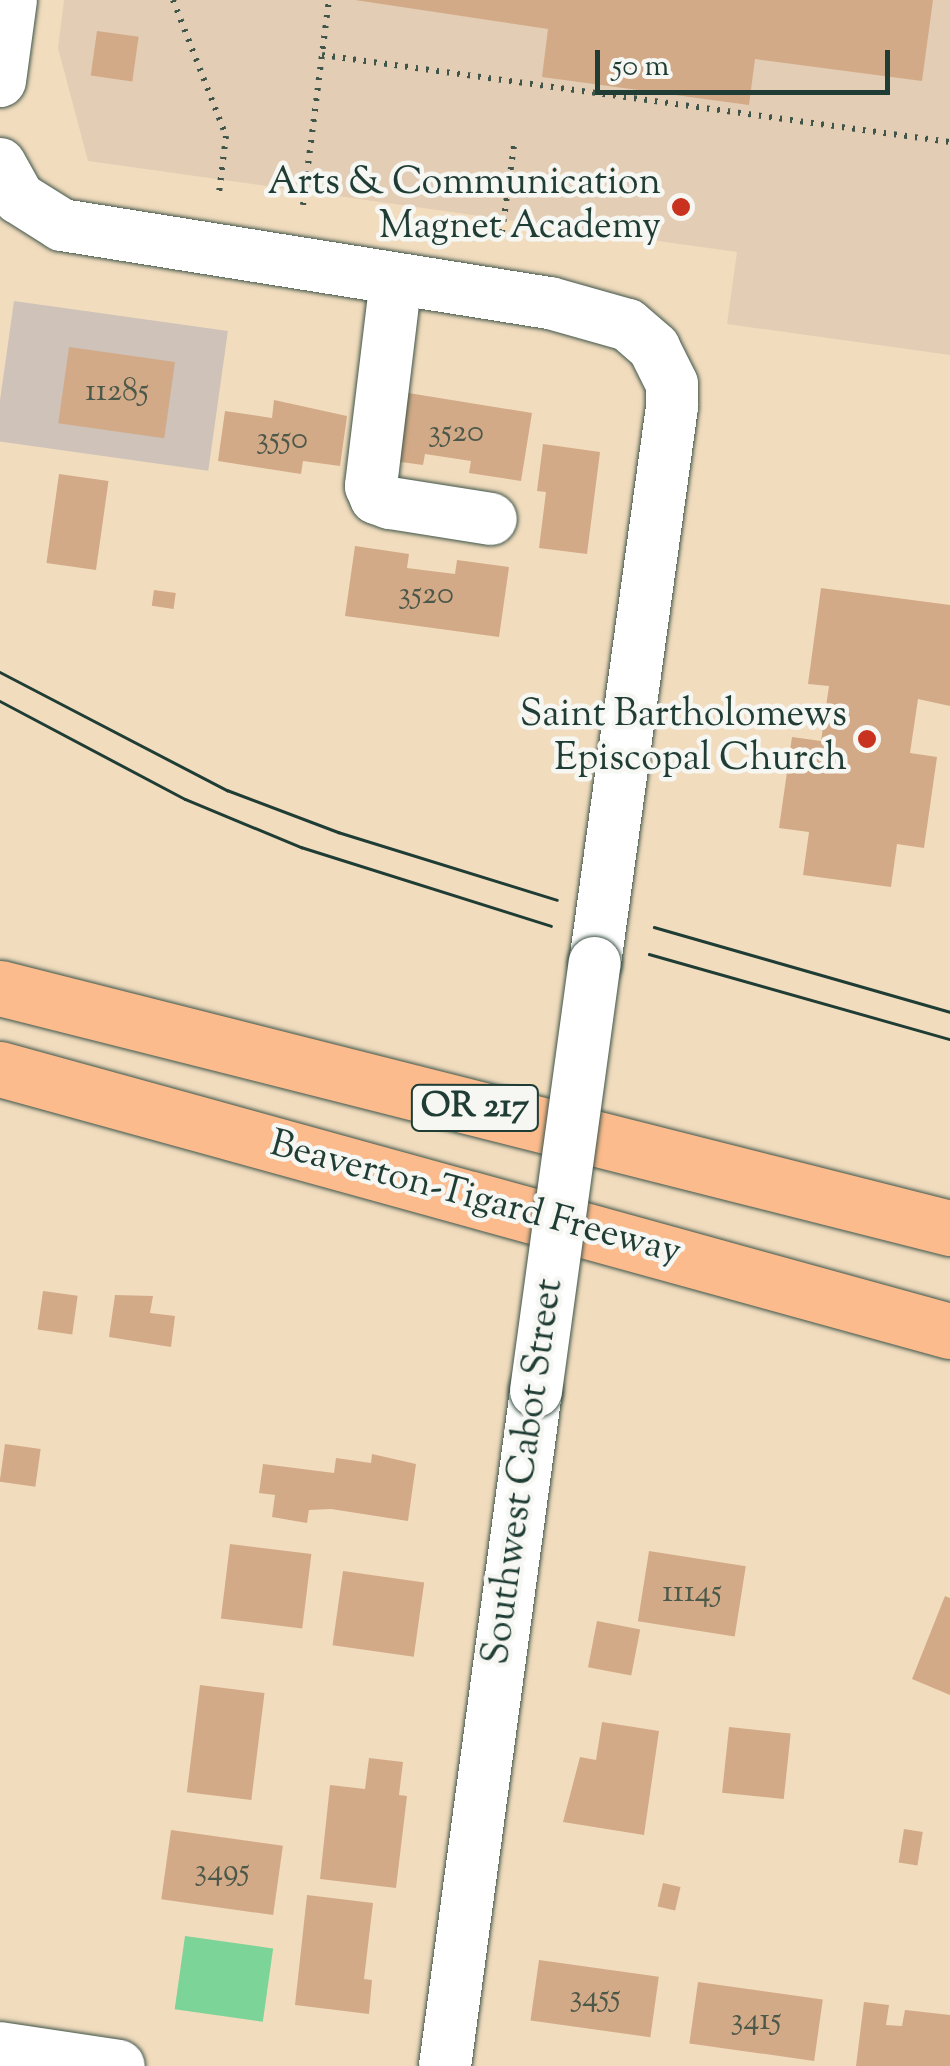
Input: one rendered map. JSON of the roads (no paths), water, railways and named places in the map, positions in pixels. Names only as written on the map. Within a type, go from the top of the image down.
[{"type":"highway","name":"OR 217","points":[[0,988],[950,1228]]},
{"type":"highway","name":"Beaverton-Tigard Freeway","points":[[0,1069],[950,1331]]},
{"type":"highway","points":[[0,1089],[73,1088]]},
{"type":"street","points":[[0,81],[11,0]]},
{"type":"street","points":[[6,199],[62,225],[396,279],[370,486],[376,498],[390,503],[491,519]]},
{"type":"street","name":"Southwest Cabot Street","points":[[396,279],[596,315],[628,325],[654,348],[672,384],[672,407],[445,2066]]},
{"type":"street","points":[[0,2048],[119,2066]]},
{"type":"tram line","points":[[0,672],[227,790],[338,832],[557,900]]},
{"type":"tram line","points":[[0,701],[185,799],[301,847],[551,926]]},
{"type":"tram line","points":[[654,927],[950,1012]]},
{"type":"tram line","points":[[649,954],[950,1039]]},
{"type":"place","name":"Arts & Communication Magnet Academy","points":[[681,207]]},
{"type":"place","name":"Saint Bartholomews Episcopal Church","points":[[867,739]]}]
